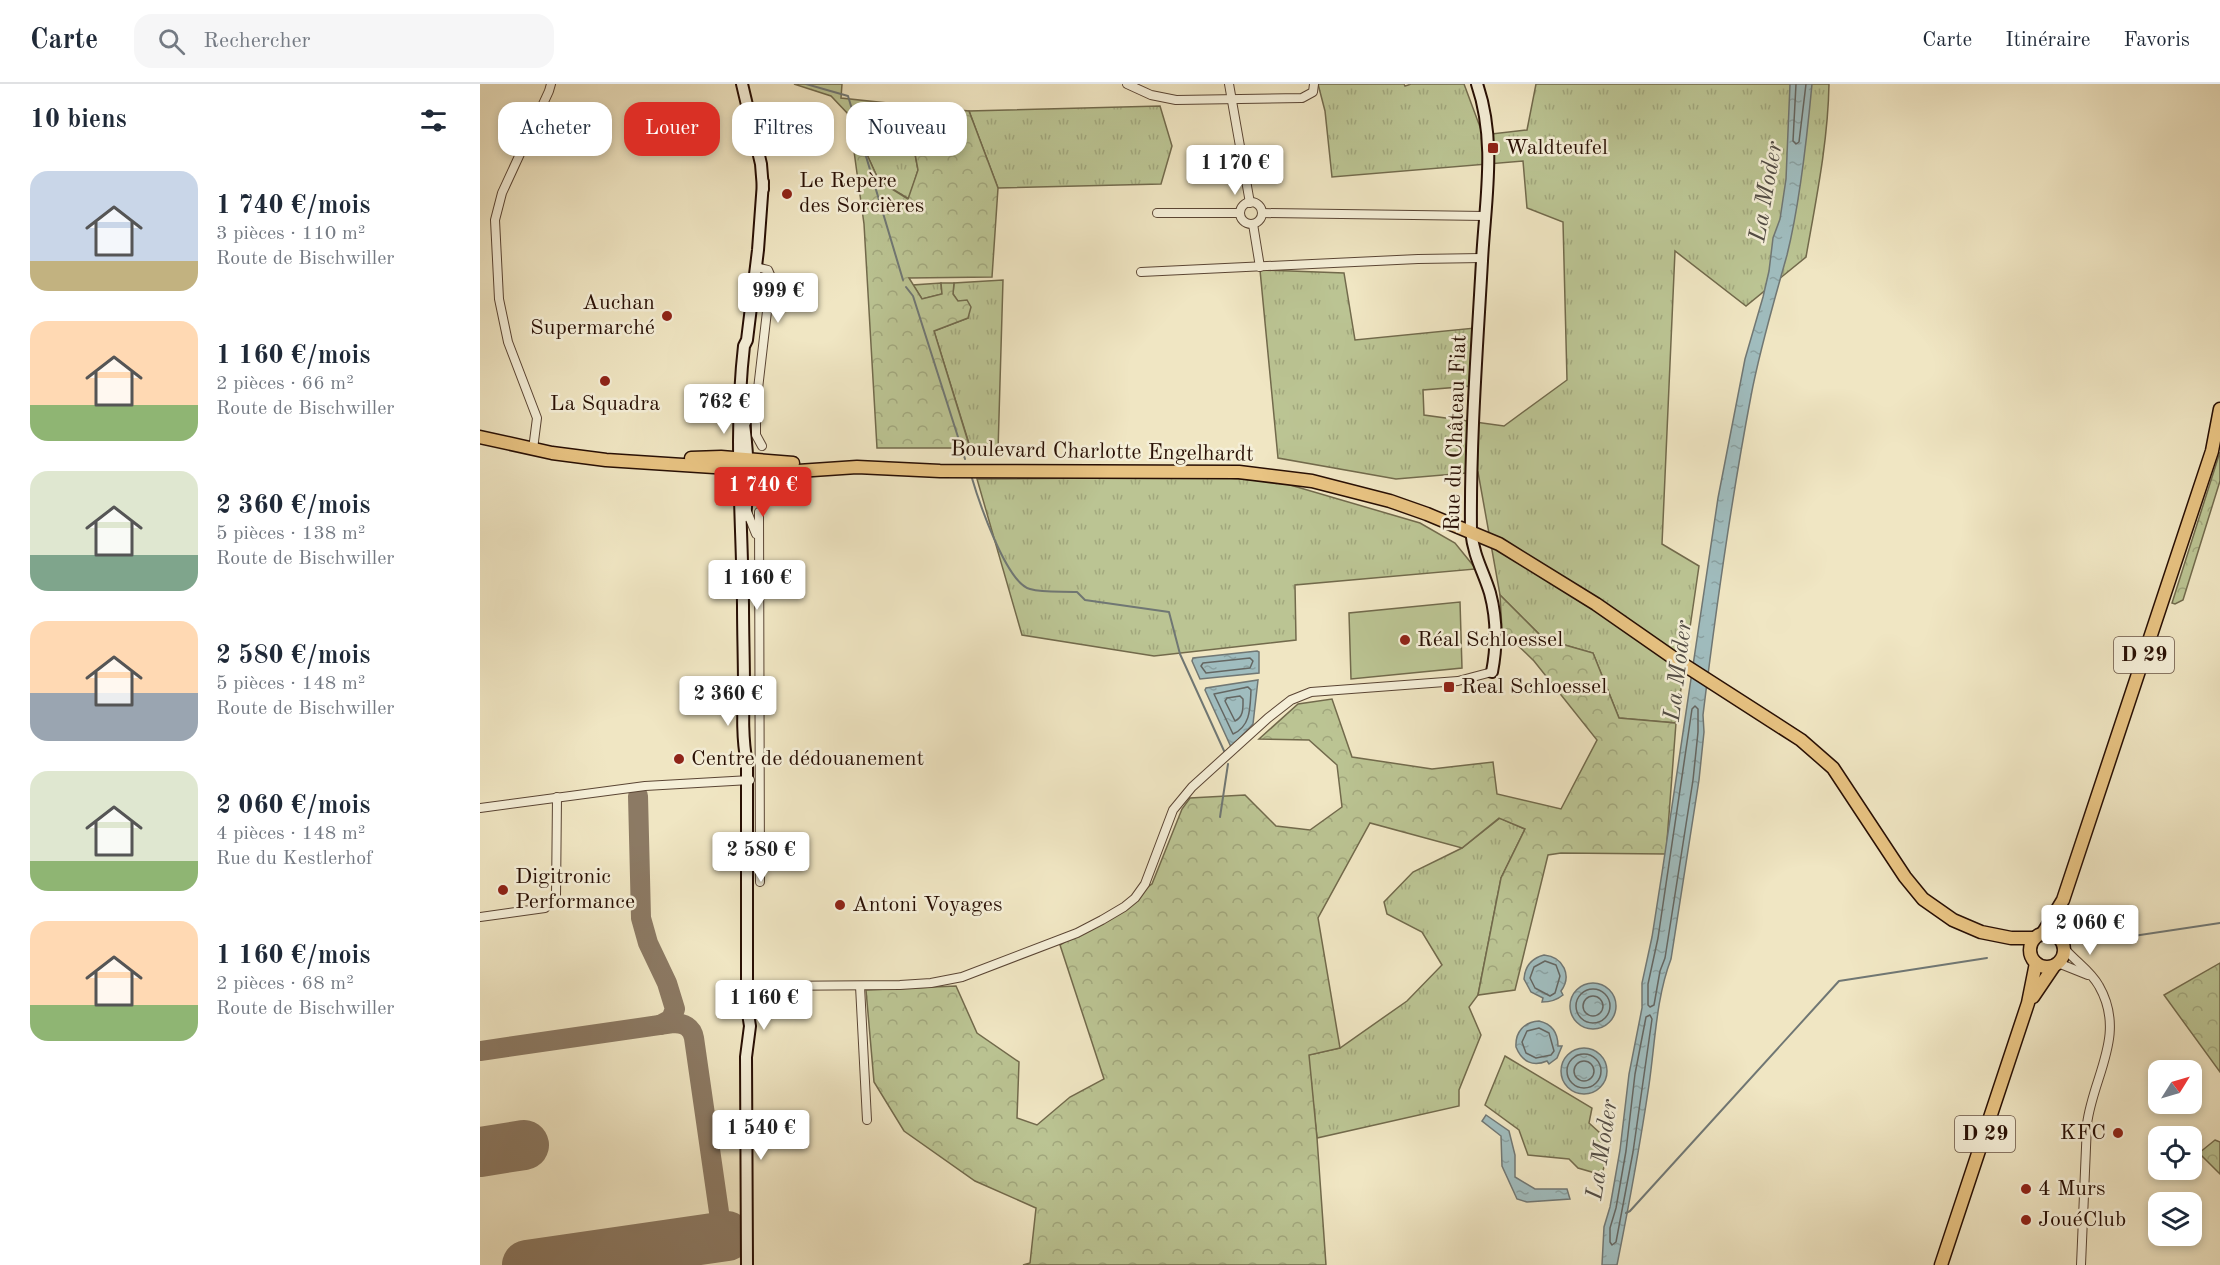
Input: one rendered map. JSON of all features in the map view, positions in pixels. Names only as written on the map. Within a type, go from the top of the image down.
[{"type":"main road","name":"D 29","points":[[2063,944],[2060,926],[2062,900],[2212,451],[2220,409]]},
{"type":"main road","name":"Boulevard Charlotte Engelhardt","points":[[480,437],[552,453],[636,462],[940,471],[1239,472],[1295,478],[1347,489],[1418,510],[1523,552],[1553,577],[1801,740],[1825,759],[1843,781],[1905,877],[1923,899],[1953,920],[1993,935],[2034,959]]},
{"type":"main road","name":"D 29","points":[[2038,936],[2062,900]]},
{"type":"main road","points":[[2053,934],[2063,944],[2056,965],[2045,967],[2034,959],[2030,948],[2038,936],[2053,934]]},
{"type":"main road","name":"Boulevard Charlotte Engelhardt","points":[[1993,935],[2011,938],[2038,936]]},
{"type":"main road","name":"D 29","points":[[1941,1265],[2028,1003],[2034,959]]},
{"type":"main road","name":"D 29","points":[[2028,1003],[2056,965]]},
{"type":"street","points":[[533,449],[537,418],[508,342],[499,300],[495,220],[502,193],[549,91],[550,84]]},
{"type":"street","points":[[742,84],[763,182],[762,231],[743,358],[739,405],[746,508],[742,535]]},
{"type":"street","points":[[1127,84],[1139,87],[1151,95],[1176,100],[1302,98],[1313,92],[1314,84]]},
{"type":"street","points":[[1229,84],[1250,203]]},
{"type":"street","name":"Rue du Château Fiat","points":[[747,986],[860,986],[931,983],[962,977],[1077,933],[1135,898],[1145,884],[1173,810],[1192,787],[1268,718],[1301,695],[1357,687],[1458,681],[1492,672],[1496,628],[1490,593],[1473,549],[1471,531],[1482,258],[1488,185],[1488,128],[1477,84]]},
{"type":"street","points":[[1250,203],[1257,204],[1262,213],[1258,222],[1253,224],[1244,222],[1240,213],[1243,206],[1250,203]]},
{"type":"street","points":[[1157,213],[1240,213]]},
{"type":"street","points":[[1262,213],[1485,216]]},
{"type":"street","points":[[1253,224],[1260,267]]},
{"type":"street","points":[[1141,272],[1482,258]]},
{"type":"street","points":[[756,267],[768,270],[771,277],[756,406],[756,435],[762,446]]},
{"type":"street","points":[[747,340],[743,402],[742,535],[743,739],[747,764],[747,1007],[743,1028],[746,1057],[747,1265]]},
{"type":"street","points":[[744,426],[756,406]]},
{"type":"street","points":[[746,508],[758,538]]},
{"type":"street","points":[[759,512],[760,882]]},
{"type":"street","points":[[480,808],[645,786],[759,780]]},
{"type":"street","points":[[480,917],[545,908],[556,896],[557,797]]},
{"type":"street","points":[[2063,944],[2100,986],[2106,1004],[2110,1030],[2108,1055],[2090,1105],[2087,1124],[2082,1265]]},
{"type":"street","points":[[2056,965],[2094,979]]},
{"type":"street","points":[[860,986],[867,1120]]},
{"type":"green space","points":[[794,84],[842,84],[841,98],[878,102],[846,102],[846,112],[831,96]]},
{"type":"green space","points":[[1318,84],[1404,84],[1405,86],[1464,84],[1483,135],[1527,130],[1536,84],[1829,84],[1824,149],[1806,257],[1746,306],[1675,251],[1662,544],[1699,566],[1676,723],[1619,718],[1593,653],[1544,639],[1500,595],[1478,472],[1396,479],[1278,458],[1260,270],[1344,273],[1355,340],[1475,328],[1472,386],[1423,390],[1424,415],[1504,426],[1567,380],[1563,222],[1527,208],[1523,161],[1332,177],[1325,111]]},
{"type":"green space","points":[[1160,106],[1172,146],[1161,184],[998,188],[969,111]]},
{"type":"green space","points":[[967,111],[969,111],[998,188],[992,277],[909,278],[922,299],[942,294],[941,283],[954,283],[953,294],[958,301],[967,300],[971,307],[968,318],[934,331],[970,448],[877,448],[864,224],[855,156],[868,156],[879,181],[908,199],[918,170],[915,156],[967,156]]},
{"type":"green space","points":[[868,156],[915,156],[918,170],[909,199],[879,181]]},
{"type":"green space","points":[[1003,280],[998,451],[971,450],[934,331],[968,318],[953,294],[954,283]]},
{"type":"green space","points":[[941,283],[942,294],[922,299],[913,285]]},
{"type":"green space","points":[[2220,452],[2220,481],[2183,600],[2175,604],[2172,603]]},
{"type":"green space","points":[[1215,477],[1280,482],[1420,523],[1455,543],[1476,569],[1295,585],[1296,640],[1154,656],[1022,635],[977,479]]},
{"type":"green space","points":[[1500,595],[1544,639],[1593,653],[1619,718],[1676,723],[1666,854],[1561,853],[1548,855],[1515,990],[1478,995],[1501,878],[1525,829],[1499,818],[1462,848],[1370,823],[1318,918],[1340,1048],[1309,1055],[1326,1265],[1023,1265],[1030,1263],[1036,1208],[975,1181],[904,1131],[874,1082],[866,990],[956,986],[977,1033],[1019,1062],[1017,1118],[1037,1125],[1070,1097],[1104,1079],[1060,945],[1152,884],[1182,809],[1190,798],[1245,795],[1276,826],[1310,830],[1342,807],[1337,765],[1309,740],[1259,739],[1298,704],[1332,699],[1352,757],[1432,769],[1493,762],[1497,794],[1561,809],[1597,740],[1534,661],[1502,630]]},
{"type":"green space","name":"Réal Schloessel","points":[[1460,602],[1462,668],[1351,679],[1349,613]]},
{"type":"green space","points":[[1500,818],[1525,829],[1501,878],[1478,995],[1469,1007],[1481,1035],[1459,1090],[1459,1106],[1317,1138],[1308,1055],[1340,1048],[1407,1001],[1442,965],[1422,932],[1387,914],[1384,902],[1413,872],[1462,848]]},
{"type":"green space","points":[[2220,963],[2220,1072],[2164,995]]},
{"type":"green space","points":[[1505,1056],[1592,1108],[1589,1123],[1610,1142],[1602,1175],[1578,1168],[1569,1159],[1528,1155],[1519,1130],[1485,1105]]},
{"type":"green space","points":[[2215,1140],[2220,1142],[2220,1174],[2202,1156],[2202,1151]]},
{"type":"water","points":[[1790,84],[1812,84],[1799,192],[1792,235],[1755,378],[1737,475],[1703,715],[1704,732],[1699,780],[1671,959],[1659,1005],[1649,1085],[1630,1198],[1617,1265],[1602,1265],[1604,1227],[1610,1207],[1620,1150],[1629,1074],[1642,1008],[1642,983],[1652,937],[1718,498],[1745,359],[1763,297],[1773,238],[1780,219],[1786,179]]},
{"type":"water","points":[[1259,652],[1259,673],[1200,679],[1192,661],[1193,658]]},
{"type":"water","points":[[1258,680],[1253,724],[1231,747],[1205,690]]},
{"type":"water","points":[[1544,955],[1557,959],[1566,974],[1561,991],[1563,995],[1548,1002],[1542,1002],[1543,998],[1531,992],[1524,979],[1530,963]]},
{"type":"water","points":[[1593,983],[1609,990],[1616,1006],[1609,1022],[1593,1029],[1577,1022],[1570,1006],[1577,990]]},
{"type":"water","points":[[1539,1021],[1551,1027],[1557,1037],[1558,1046],[1562,1046],[1557,1058],[1549,1064],[1547,1061],[1533,1063],[1525,1060],[1516,1047],[1519,1032],[1529,1023]]},
{"type":"water","points":[[1584,1048],[1600,1055],[1607,1071],[1600,1087],[1584,1094],[1568,1087],[1561,1071],[1568,1055]]},
{"type":"water","points":[[1486,1115],[1509,1131],[1515,1155],[1515,1177],[1535,1189],[1567,1189],[1570,1199],[1527,1202],[1517,1199],[1502,1166],[1501,1136],[1482,1121]]},
{"type":"waterway","points":[[806,84],[848,96],[903,280]]},
{"type":"waterway","points":[[906,287],[913,296],[965,459]]},
{"type":"waterway","points":[[971,475],[994,539],[1012,572],[1021,583],[1035,590],[1077,592],[1085,600],[1169,612],[1180,654],[1225,753]]},
{"type":"waterway","points":[[1220,817],[1228,764]]},
{"type":"waterway","points":[[2100,941],[2220,923]]},
{"type":"waterway","points":[[1626,1213],[1839,981],[1987,958]]},
{"type":"taxiway","points":[[638,796],[641,918],[648,943],[667,983],[675,1009],[671,1019],[660,1025]]},
{"type":"taxiway","points":[[480,1051],[673,1023],[689,1028],[694,1038],[721,1226],[718,1233],[707,1239]]},
{"type":"runway","points":[[480,1152],[524,1145]]},
{"type":"runway","points":[[527,1265],[727,1236]]},
{"type":"place","name":"Waldteufel","points":[[1493,148]]},
{"type":"place","name":"Le Repère des Sorcières","points":[[787,194]]},
{"type":"place","name":"Auchan Supermarché","points":[[667,316]]},
{"type":"place","name":"La Squadra","points":[[605,381]]},
{"type":"place","name":"Réal Schloessel","points":[[1405,640]]},
{"type":"place","name":"Real Schloessel","points":[[1449,687]]},
{"type":"place","name":"Centre de dédouanement","points":[[679,759]]},
{"type":"place","name":"Digitronic Performance","points":[[503,890]]},
{"type":"place","name":"Antoni Voyages","points":[[840,905]]},
{"type":"place","name":"KFC","points":[[2118,1133]]},
{"type":"place","name":"4 Murs","points":[[2026,1189]]},
{"type":"place","name":"JouéClub","points":[[2026,1220]]},
{"type":"water label","name":"La Moder","points":[[1767,192]]},
{"type":"water label","name":"La Moder","points":[[1679,671]]},
{"type":"water label","name":"La Moder","points":[[1603,1150]]}]
